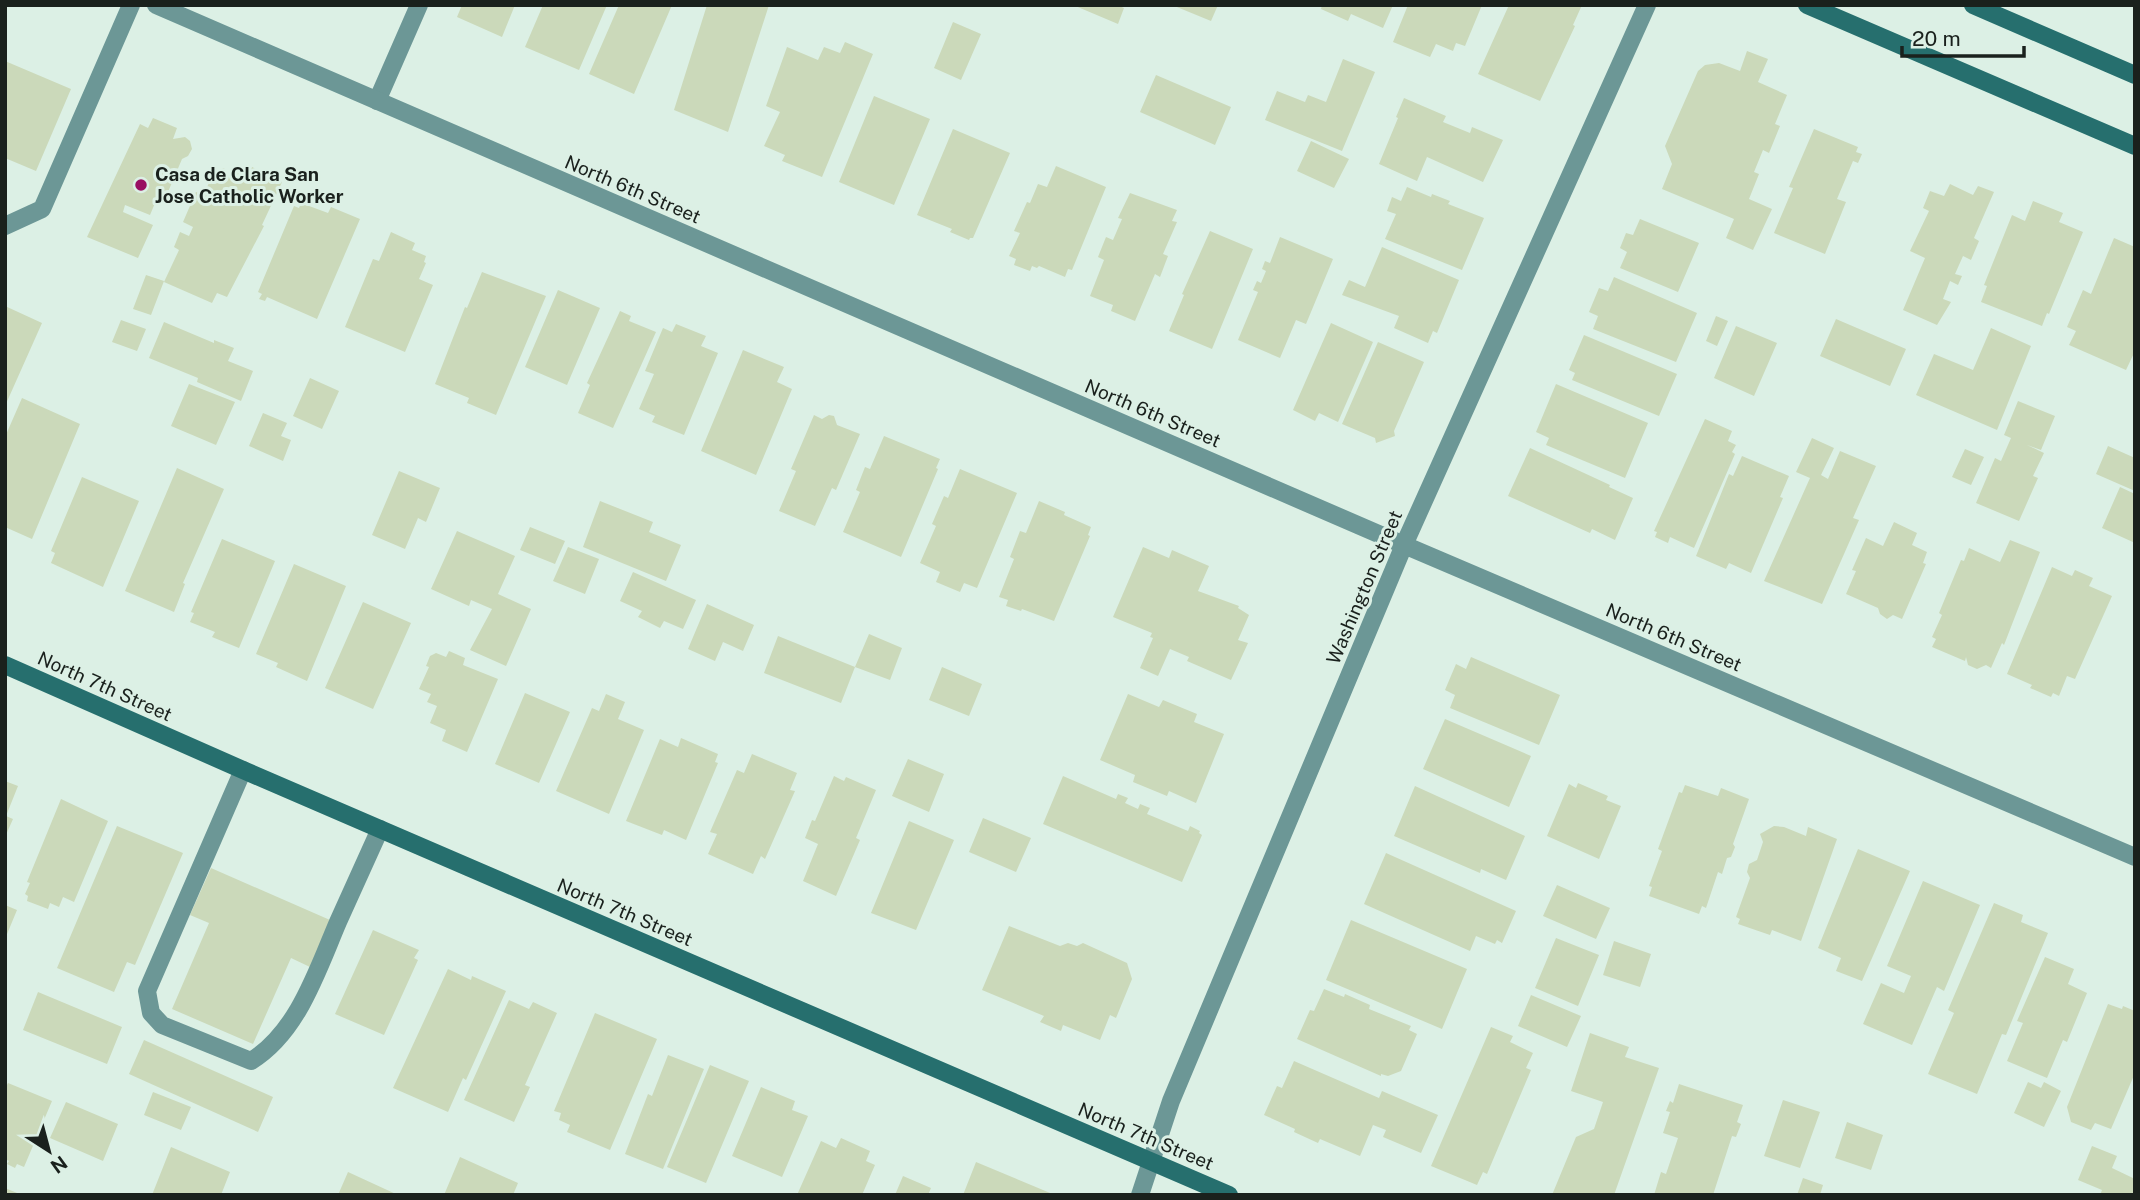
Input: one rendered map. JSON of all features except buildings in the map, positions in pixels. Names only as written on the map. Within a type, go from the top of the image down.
[{"type":"street","points":[[5,226],[42,209],[131,5]]},
{"type":"street","name":"North 6th Street","points":[[156,5],[1404,545],[2135,857]]},
{"type":"street","points":[[377,101],[419,5]]},
{"type":"street","name":"Washington Street","points":[[1140,1195],[1171,1101],[1404,545],[1647,5]]},
{"type":"street","points":[[1807,5],[2135,146]]},
{"type":"street","points":[[1973,5],[2135,75]]},
{"type":"street","name":"North 7th Street","points":[[5,665],[1229,1195]]},
{"type":"street","points":[[243,770],[147,991],[151,1013],[163,1025],[251,1061],[267,1052],[283,1033],[309,989],[380,829]]},
{"type":"place","name":"Casa de Clara San Jose Catholic Worker","points":[[141,185]]}]
